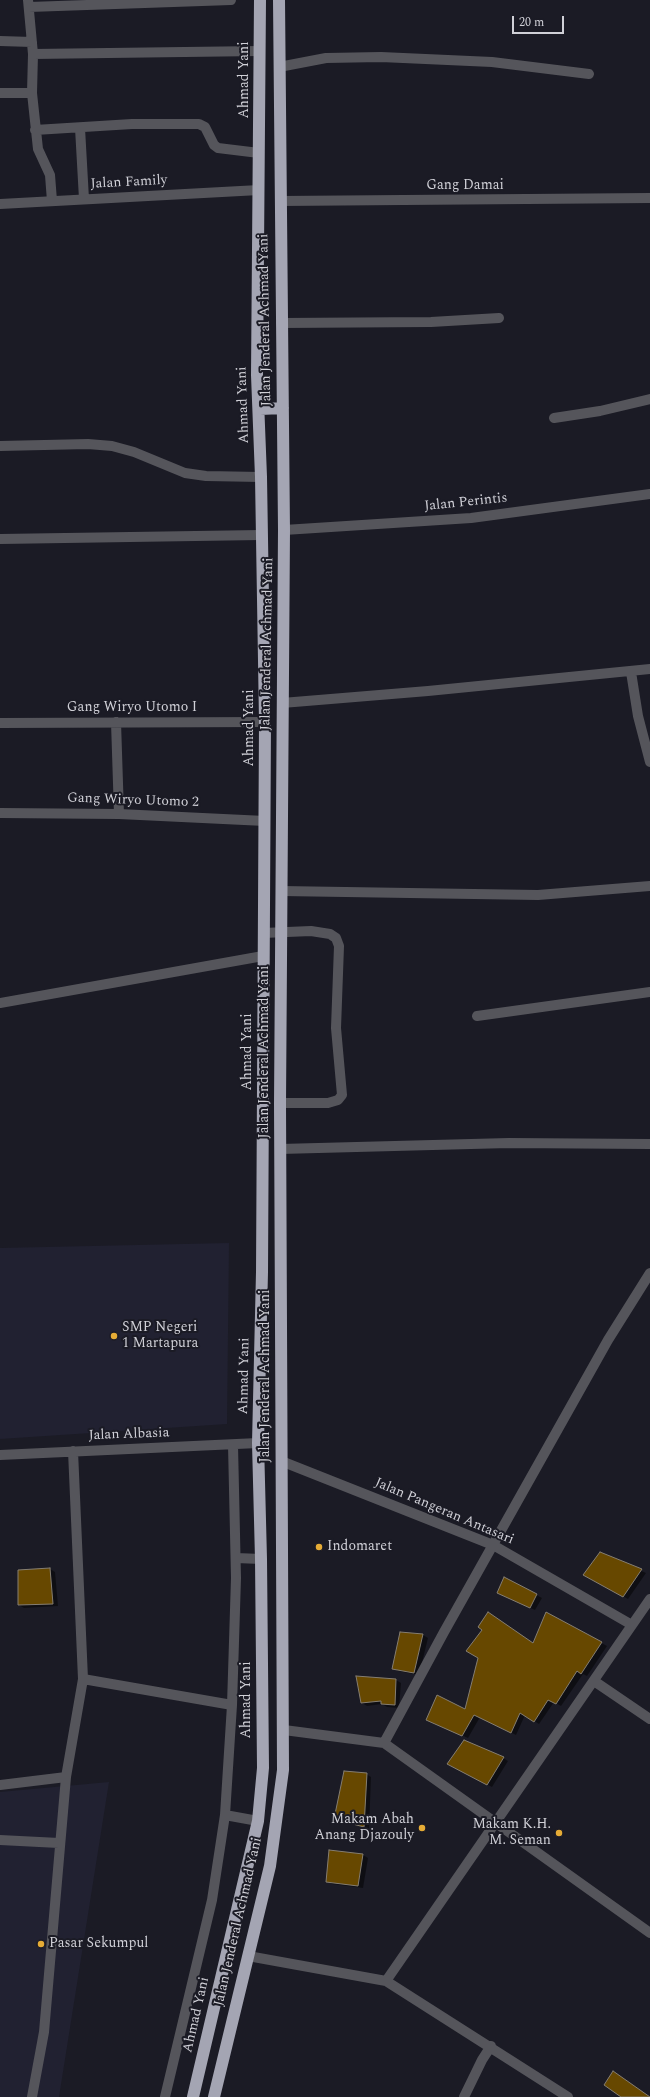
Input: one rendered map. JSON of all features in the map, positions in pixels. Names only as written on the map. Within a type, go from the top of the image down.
[{"type":"highway","name":"Ahmad Yani","points":[[193,2097],[258,1821],[263,1768],[262,1611],[258,1443],[262,1272],[263,933],[265,821],[261,448],[257,375],[260,0]]},
{"type":"highway","name":"Jalan Jenderal Achmad Yani","points":[[214,2097],[270,1866],[282,1770],[284,1730],[282,1634],[280,1103],[284,530],[279,0]]},
{"type":"highway","points":[[260,409],[282,408]]},
{"type":"highway","points":[[261,448],[283,446]]},
{"type":"highway","points":[[262,1611],[282,1610]]},
{"type":"highway","points":[[262,1635],[282,1634]]},
{"type":"street","points":[[52,201],[50,175],[41,157],[35,130],[32,93],[33,54],[28,3],[231,0]]},
{"type":"street","points":[[0,41],[32,42]]},
{"type":"street","points":[[33,54],[260,51]]},
{"type":"street","points":[[279,67],[326,58],[381,57],[492,62],[589,74]]},
{"type":"street","points":[[0,93],[32,93]]},
{"type":"street","points":[[35,130],[132,124],[199,124],[205,127],[214,145],[218,148],[259,153]]},
{"type":"street","points":[[80,128],[84,199]]},
{"type":"street","name":"Jalan Family","points":[[0,204],[259,190]]},
{"type":"street","name":"Gang Damai","points":[[280,201],[650,198]]},
{"type":"street","points":[[281,323],[432,322],[499,318]]},
{"type":"street","points":[[554,418],[600,411],[650,399]]},
{"type":"street","points":[[0,446],[74,444],[112,446],[134,452],[185,473],[206,476],[261,477]]},
{"type":"street","name":"Jalan Perintis","points":[[284,530],[471,518],[650,494]]},
{"type":"street","points":[[0,538],[261,535]]},
{"type":"street","points":[[282,703],[631,672],[650,669]]},
{"type":"street","points":[[631,672],[638,716],[650,762]]},
{"type":"street","points":[[116,722],[119,814]]},
{"type":"street","name":"Gang Wiryo Utomo I","points":[[0,723],[265,722]]},
{"type":"street","name":"Gang Wiryo Utomo 2","points":[[0,813],[119,814],[265,821]]},
{"type":"street","points":[[281,891],[538,895],[650,886]]},
{"type":"street","points":[[263,933],[281,931],[311,931],[330,934],[336,938],[339,946],[336,1028],[342,1095],[338,1100],[328,1103],[280,1103]]},
{"type":"street","points":[[0,1003],[263,956]]},
{"type":"street","points":[[477,1016],[650,992]]},
{"type":"street","points":[[280,1148],[510,1143],[650,1144]]},
{"type":"street","points":[[384,1743],[608,1340],[650,1273]]},
{"type":"street","name":"Jalan Albasia","points":[[0,1455],[258,1443]]},
{"type":"street","points":[[165,2097],[212,1900],[225,1814],[232,1705],[236,1558],[233,1445]]},
{"type":"street","points":[[32,2097],[44,2032],[59,1843],[66,1777],[83,1679],[73,1451]]},
{"type":"street","name":"Jalan Pangeran Antasari","points":[[281,1461],[493,1545],[632,1625]]},
{"type":"street","points":[[236,1558],[261,1559]]},
{"type":"street","points":[[386,1981],[650,1599]]},
{"type":"street","points":[[83,1679],[232,1705]]},
{"type":"street","points":[[594,1681],[650,1719]]},
{"type":"street","points":[[284,1730],[384,1743],[495,1824],[650,1933]]},
{"type":"street","points":[[0,1785],[66,1777]]},
{"type":"street","points":[[225,1814],[258,1821]]},
{"type":"street","points":[[0,1840],[59,1843]]},
{"type":"street","points":[[248,1956],[386,1981],[491,2046],[568,2097]]},
{"type":"street","points":[[464,2097],[482,2060],[491,2046]]},
{"type":"shaded area","name":"SMP Negeri 1 Martapura","points":[[229,1243],[227,1424],[0,1439],[0,1248]]},
{"type":"shaded area","name":"Pasar Sekumpul","points":[[109,1782],[59,2097],[0,2097],[0,1792]]},
{"type":"building","points":[[600,1552],[642,1569],[623,1597],[583,1575]]},
{"type":"building","points":[[50,1568],[53,1604],[18,1605],[18,1570]]},
{"type":"building","points":[[504,1577],[537,1594],[530,1608],[497,1593]]},
{"type":"building","points":[[488,1612],[533,1643],[546,1612],[602,1642],[581,1674],[577,1671],[556,1704],[548,1700],[534,1722],[520,1713],[511,1733],[474,1715],[462,1736],[426,1720],[437,1695],[465,1709],[478,1658],[466,1651],[482,1630],[478,1627]]},
{"type":"building","points":[[400,1632],[423,1634],[414,1673],[392,1669]]},
{"type":"building","points":[[356,1676],[396,1679],[395,1705],[381,1704],[381,1701],[361,1703]]},
{"type":"building","points":[[464,1740],[504,1757],[487,1785],[447,1764]]},
{"type":"building","points":[[344,1771],[367,1773],[364,1827],[334,1819]]},
{"type":"building","points":[[329,1850],[363,1854],[358,1886],[326,1882]]},
{"type":"building","points":[[613,2071],[650,2097],[621,2097],[604,2085]]},
{"type":"place","name":"SMP Negeri 1 Martapura","points":[[114,1336]]},
{"type":"place","name":"Indomaret","points":[[319,1547]]},
{"type":"place","name":"Makam Abah Anang Djazouly","points":[[422,1828]]},
{"type":"place","name":"Makam K.H. M. Seman","points":[[559,1833]]},
{"type":"place","name":"Pasar Sekumpul","points":[[41,1944]]}]
